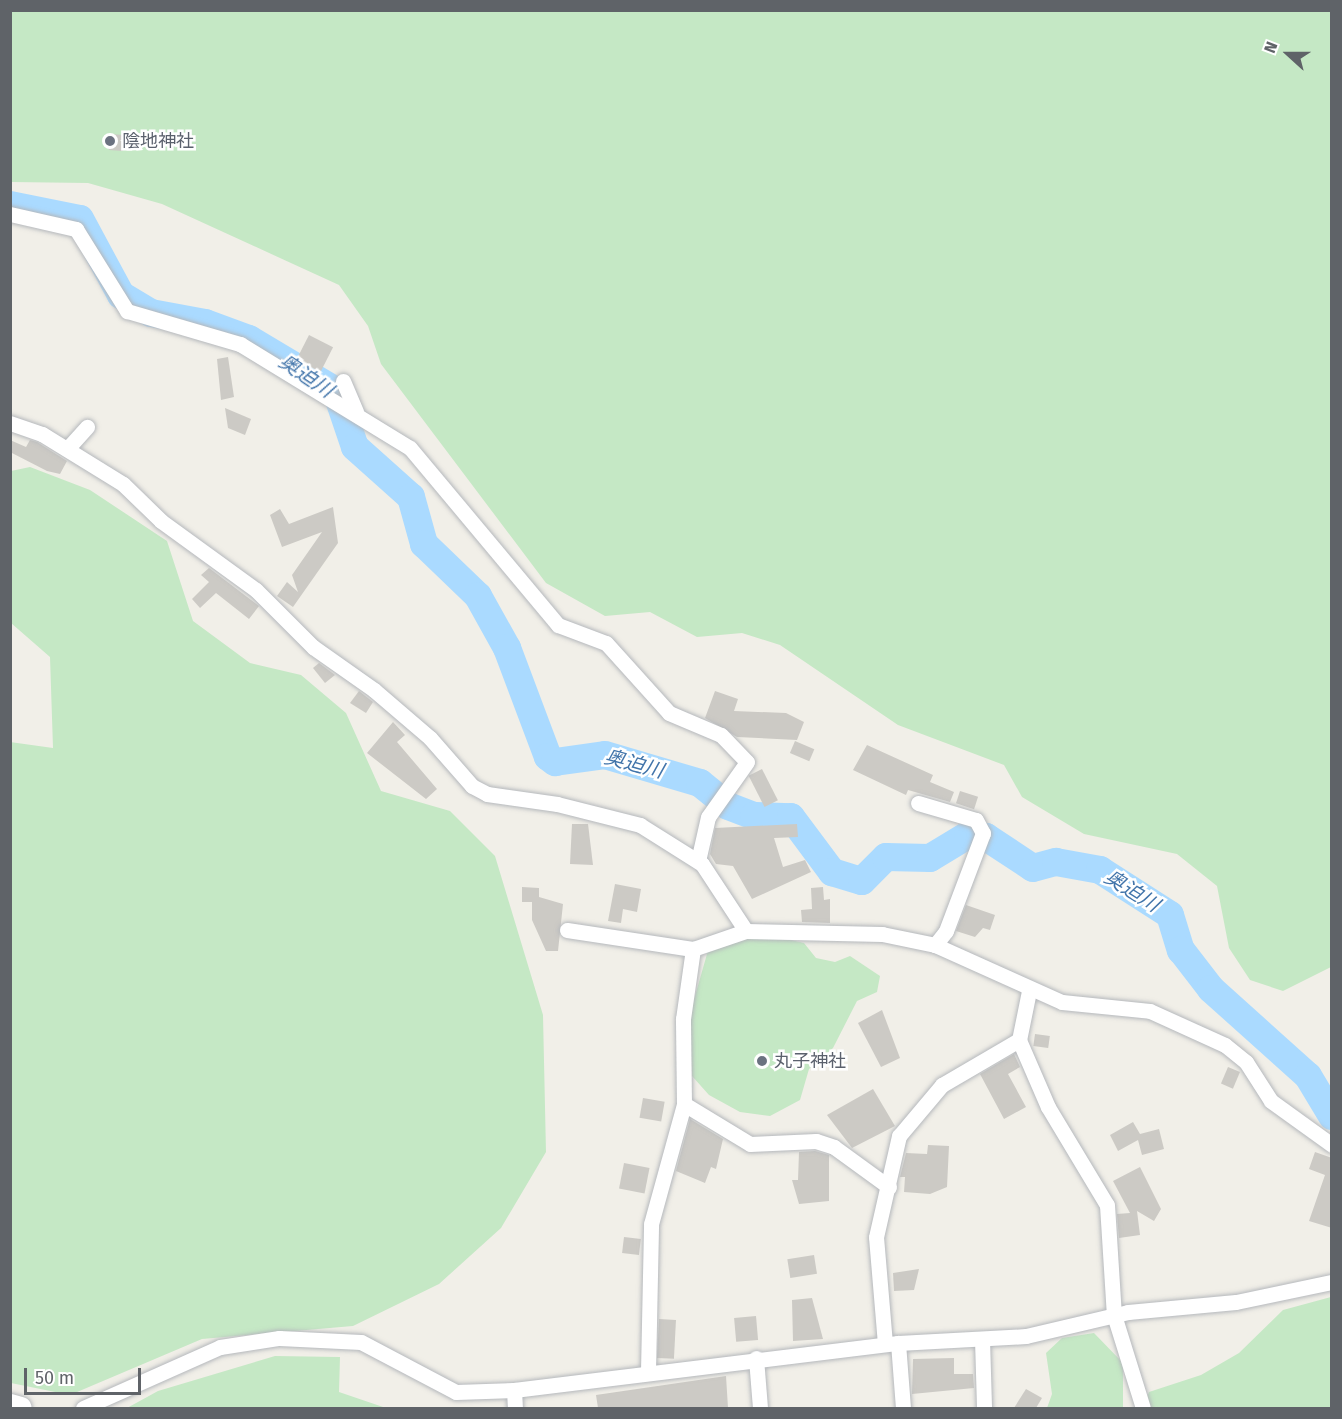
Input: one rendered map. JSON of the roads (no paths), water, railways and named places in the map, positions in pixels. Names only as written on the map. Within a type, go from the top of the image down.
[{"type":"street","points":[[10,214],[76,229],[127,311],[240,344],[356,412],[410,448],[558,625],[606,643],[669,713],[721,735],[747,762],[708,817],[698,861]]},
{"type":"street","points":[[343,381],[356,412]]},
{"type":"street","points":[[10,423],[67,449],[123,484],[160,521],[256,590],[313,647],[430,738],[472,786],[487,794],[620,818],[698,861],[746,931]]},
{"type":"street","points":[[67,449],[87,427]]},
{"type":"street","points":[[918,803],[976,820],[983,833],[946,931],[935,945]]},
{"type":"street","points":[[567,930],[693,949],[746,931],[882,934],[935,945],[1012,977],[1029,991],[1062,1002],[1150,1011],[1225,1045],[1246,1062],[1271,1101],[1332,1145]]},
{"type":"street","points":[[648,1371],[654,1200],[684,1104],[683,1019],[693,949]]},
{"type":"street","points":[[1029,991],[1019,1040],[1048,1107],[1099,1183],[1107,1205],[1114,1315],[1143,1408]]},
{"type":"street","points":[[903,1408],[875,1260],[899,1136],[942,1085],[1019,1040]]},
{"type":"street","points":[[684,1104],[750,1144],[816,1141],[834,1147],[889,1187]]},
{"type":"street","points":[[83,1408],[220,1347],[279,1338],[361,1342],[456,1392],[514,1390],[756,1358],[891,1344],[1026,1336],[1114,1315],[1236,1302],[1332,1282]]},
{"type":"street","points":[[982,1339],[984,1408]]},
{"type":"street","points":[[756,1358],[760,1408]]},
{"type":"street","points":[[514,1390],[515,1408]]},
{"type":"street","points":[[10,1405],[21,1408]]},
{"type":"waterway","name":"奥迫川","points":[[10,205],[80,219],[121,295],[151,313],[205,323],[249,339],[336,391],[355,447],[411,497],[424,544],[478,596],[507,648],[548,757],[555,762],[605,755],[700,783],[728,806],[754,816],[791,817],[832,872],[862,881],[886,857],[930,858],[968,835],[986,837],[1033,868],[1056,862],[1100,870],[1170,915],[1181,950],[1211,989],[1308,1076],[1332,1116]]},
{"type":"place","name":"陰地神社","points":[[110,141]]},
{"type":"place","name":"丸子神社","points":[[762,1061]]}]
